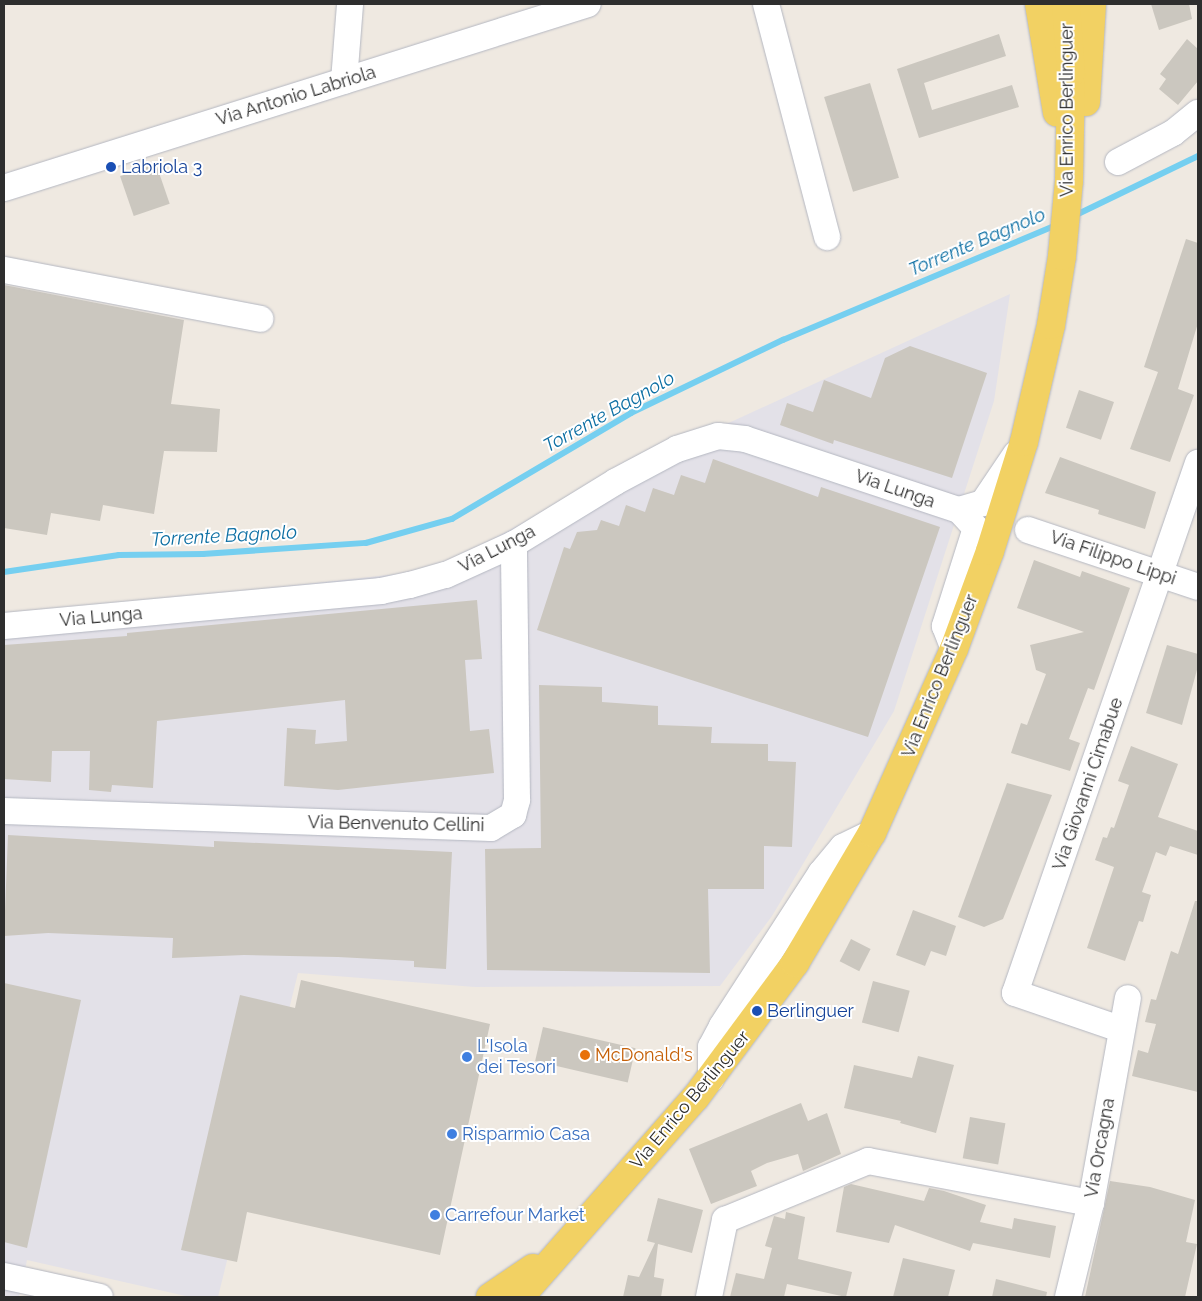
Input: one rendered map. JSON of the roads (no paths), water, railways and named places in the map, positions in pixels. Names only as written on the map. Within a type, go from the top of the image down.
[{"type":"main road","points":[[1039,4],[1056,109],[1070,144]]},
{"type":"main road","name":"Via Enrico Berlinguer","points":[[520,1297],[711,1078],[795,963],[872,833],[954,649],[990,552],[1024,442],[1043,368],[1062,256],[1069,181],[1071,73],[1066,4]]},
{"type":"main road","points":[[1069,181],[1086,109],[1092,4]]},
{"type":"main road","points":[[490,1297],[562,1249]]},
{"type":"street","points":[[344,81],[350,4]]},
{"type":"street","name":"Via Antonio Labriola","points":[[4,188],[588,4]]},
{"type":"street","points":[[766,4],[827,237]]},
{"type":"street","points":[[1118,162],[1173,133],[1198,113]]},
{"type":"street","points":[[4,270],[260,319]]},
{"type":"street","name":"Via Lunga","points":[[4,626],[382,591],[446,575],[514,544],[615,482],[677,449],[718,436],[745,440],[959,510]]},
{"type":"street","points":[[954,649],[944,626],[976,528],[959,510],[983,503],[1024,442]]},
{"type":"street","name":"Via Giovanni Cimabue","points":[[1120,1029],[1015,993],[1162,575],[1198,463]]},
{"type":"street","name":"Via Filippo Lippi","points":[[1028,530],[1198,587]]},
{"type":"street","name":"Via Benvenuto Cellini","points":[[4,810],[491,828],[513,815],[517,800],[514,544]]},
{"type":"street","name":"Via Orcagna","points":[[1068,1297],[1091,1203],[1120,1029],[1128,998]]},
{"type":"street","points":[[709,1297],[725,1220],[868,1161],[1091,1203]]},
{"type":"street","points":[[4,1276],[100,1297]]},
{"type":"waterway","name":"Torrente Bagnolo","points":[[1074,216],[1198,156]]},
{"type":"waterway","name":"Torrente Bagnolo","points":[[4,572],[119,555],[203,554],[366,543],[452,519],[631,413],[783,340],[1057,225]]},
{"type":"place","name":"Labriola 3","points":[[111,167]]},
{"type":"place","name":"Berlinguer","points":[[757,1011]]},
{"type":"place","name":"McDonald's","points":[[585,1055]]},
{"type":"place","name":"L'Isola dei Tesori","points":[[467,1057]]},
{"type":"place","name":"Risparmio Casa","points":[[452,1134]]},
{"type":"place","name":"Carrefour Market","points":[[435,1215]]}]
